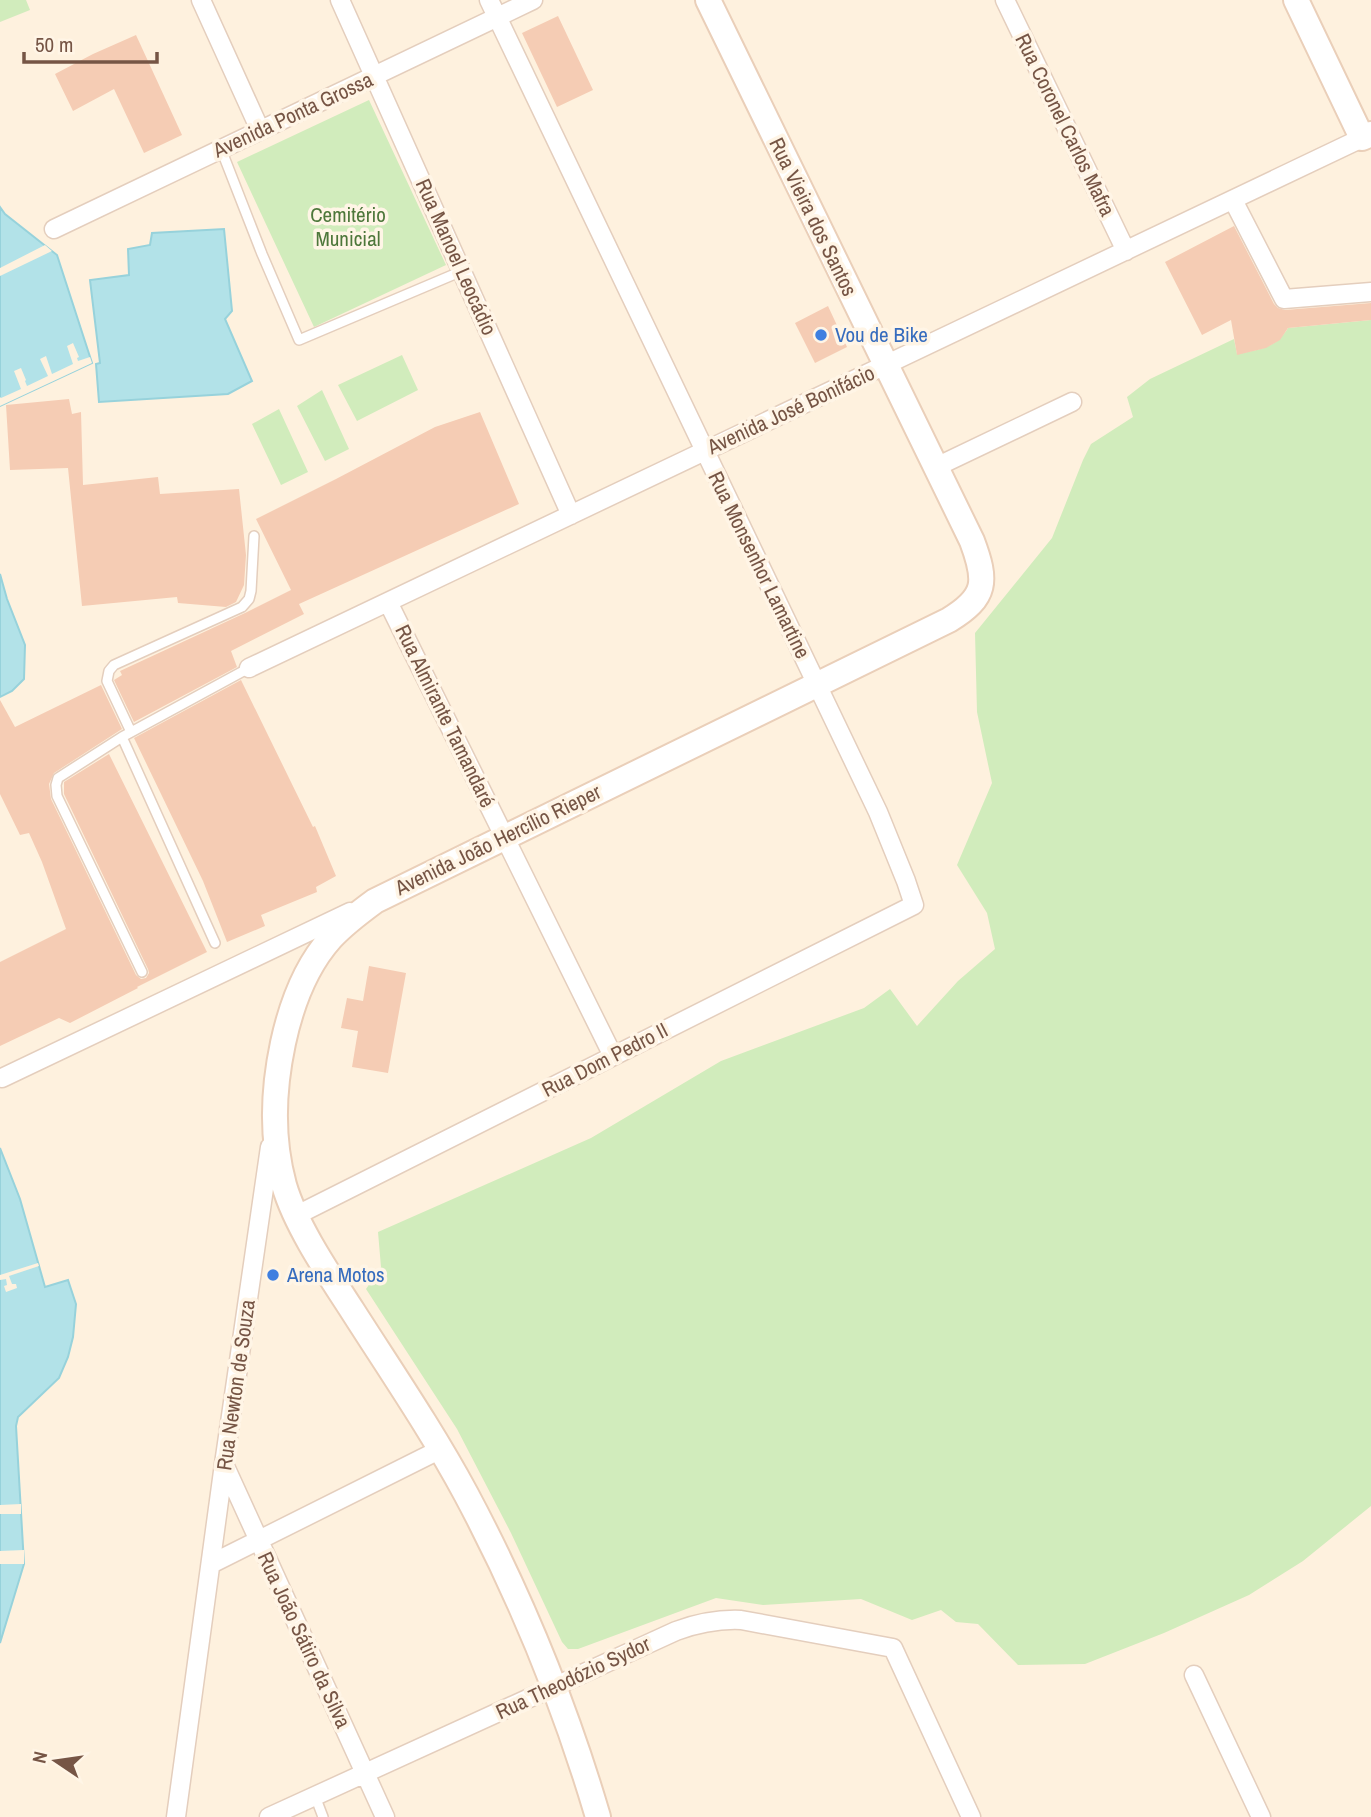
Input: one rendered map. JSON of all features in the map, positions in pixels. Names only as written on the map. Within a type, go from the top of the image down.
[{"type":"main road","name":"Rua Vieira dos Santos","points":[[708,0],[936,467],[979,561],[980,587]]},
{"type":"main road","points":[[1296,0],[1367,136]]},
{"type":"main road","name":"Avenida João Hercílio Rieper","points":[[375,901],[949,620],[966,610],[976,598],[980,587]]},
{"type":"main road","name":"Rua Newton de Souza","points":[[274,1122],[280,1057],[294,1002],[302,984],[330,939],[375,901]]},
{"type":"main road","points":[[274,1122],[285,1186],[297,1215],[341,1293],[441,1449],[509,1579],[555,1686],[598,1817]]},
{"type":"street","points":[[201,0],[260,130]]},
{"type":"street","name":"Rua Manoel Leocádio","points":[[340,0],[571,515]]},
{"type":"street","name":"Rua Monsenhor Lamartine","points":[[489,0],[878,811],[914,905]]},
{"type":"street","name":"Avenida Ponta Grossa","points":[[54,229],[533,0]]},
{"type":"street","name":"Rua Coronel Carlos Mafra","points":[[1005,0],[1126,251]]},
{"type":"street","name":"Avenida José Bonifácio","points":[[250,668],[1367,136]]},
{"type":"street","points":[[1233,200],[1284,299],[1371,292]]},
{"type":"street","points":[[936,467],[1072,402]]},
{"type":"street","name":"Rua Almirante Tamandaré","points":[[388,602],[613,1056]]},
{"type":"street","name":"Avenida João Hercílio Rieper","points":[[2,1078],[375,901]]},
{"type":"street","name":"Rua Dom Pedro II","points":[[297,1215],[914,905]]},
{"type":"street","name":"Rua Newton de Souza","points":[[176,1817],[274,1122]]},
{"type":"street","points":[[211,1563],[441,1449]]},
{"type":"street","name":"Rua João Sátiro da Silva","points":[[224,1464],[385,1817]]},
{"type":"street","name":"Rua Theodózio Sydor","points":[[269,1817],[676,1631],[717,1620],[741,1620],[893,1648],[971,1817]]},
{"type":"street","points":[[1194,1675],[1261,1817]]},
{"type":"lane","points":[[221,149],[299,340],[462,271]]},
{"type":"lane","points":[[215,943],[126,735],[107,681],[109,671],[114,665],[242,607],[249,599],[251,591],[254,537]]},
{"type":"lane","points":[[142,972],[57,796],[58,778],[126,735],[250,668]]},
{"type":"lane","points":[[315,1796],[323,1817]]},
{"type":"green space","points":[[0,0],[26,0],[30,10],[0,22]]},
{"type":"green space","name":"Cemitério Municial","points":[[369,100],[446,265],[314,327],[237,162]]},
{"type":"green space","points":[[1371,320],[1371,1506],[1303,1561],[1249,1595],[1085,1664],[1018,1665],[978,1624],[956,1622],[941,1610],[912,1620],[861,1599],[763,1605],[716,1598],[578,1649],[568,1649],[562,1642],[511,1533],[457,1429],[366,1289],[381,1267],[378,1232],[591,1138],[721,1061],[864,1008],[890,989],[917,1026],[958,981],[995,949],[987,913],[957,865],[992,783],[977,712],[975,633],[1052,538],[1091,444],[1133,417],[1127,397],[1150,379],[1234,339],[1237,354],[1272,344],[1288,328]]},
{"type":"green space","points":[[402,355],[418,390],[357,421],[338,385]]},
{"type":"green space","points":[[322,390],[349,449],[325,461],[297,406]]},
{"type":"green space","points":[[279,409],[308,472],[281,485],[252,424]]},
{"type":"water","points":[[0,207],[5,214],[57,255],[92,363],[0,406]]},
{"type":"water","points":[[224,229],[232,311],[225,319],[252,381],[228,394],[99,402],[96,364],[100,363],[90,280],[129,275],[128,249],[150,245],[152,233]]},
{"type":"water","points":[[0,574],[25,645],[24,679],[12,691],[0,697]]},
{"type":"water","points":[[0,1148],[20,1199],[45,1287],[68,1280],[76,1304],[73,1337],[59,1378],[18,1417],[16,1426],[24,1564],[0,1643]]},
{"type":"pier","points":[[45,245],[52,251],[0,276],[0,268]]},
{"type":"pier","points":[[73,343],[78,361],[90,357],[92,363],[0,406],[0,397],[21,389],[14,371],[21,368],[27,386],[48,376],[40,359],[46,356],[52,374],[73,364],[67,346]]},
{"type":"pier","points":[[38,1263],[39,1266],[9,1276],[17,1288],[6,1292],[6,1279],[0,1280],[0,1275]]},
{"type":"pier","points":[[21,1504],[21,1514],[0,1514],[0,1505]]},
{"type":"pier","points":[[24,1550],[24,1564],[0,1564],[0,1551]]},
{"type":"building","points":[[558,16],[593,90],[557,107],[522,33]]},
{"type":"building","points":[[136,35],[182,135],[144,153],[114,89],[73,111],[55,74]]},
{"type":"building","points":[[1234,226],[1278,308],[1285,310],[1371,303],[1371,320],[1288,328],[1280,340],[1266,348],[1237,355],[1231,320],[1202,335],[1165,262]]},
{"type":"building","name":"Vou de Bike","points":[[828,306],[847,347],[815,363],[795,323]]},
{"type":"building","points":[[69,399],[72,414],[81,412],[83,485],[158,477],[160,494],[239,489],[246,555],[244,585],[236,602],[226,607],[178,603],[177,597],[82,606],[68,468],[10,470],[6,405]]},
{"type":"building","points":[[480,412],[519,504],[299,604],[304,614],[231,651],[237,667],[134,722],[114,680],[122,675],[120,671],[291,590],[256,519],[435,427]]},
{"type":"building","points":[[241,680],[313,827],[315,826],[336,876],[316,887],[317,892],[261,915],[265,926],[227,942],[203,881],[134,738]]},
{"type":"building","points":[[101,685],[122,729],[54,773],[49,784],[51,799],[136,975],[141,979],[146,978],[148,969],[64,794],[64,782],[109,754],[207,952],[70,1023],[59,1018],[0,1046],[0,962],[66,929],[29,833],[20,835],[0,794],[0,700],[15,727]]},
{"type":"building","points":[[369,966],[406,973],[388,1073],[352,1067],[358,1031],[341,1028],[347,998],[363,1001]]},
{"type":"place","name":"Vou de Bike","points":[[821,335]]},
{"type":"place","name":"Arena Motos","points":[[273,1275]]}]
